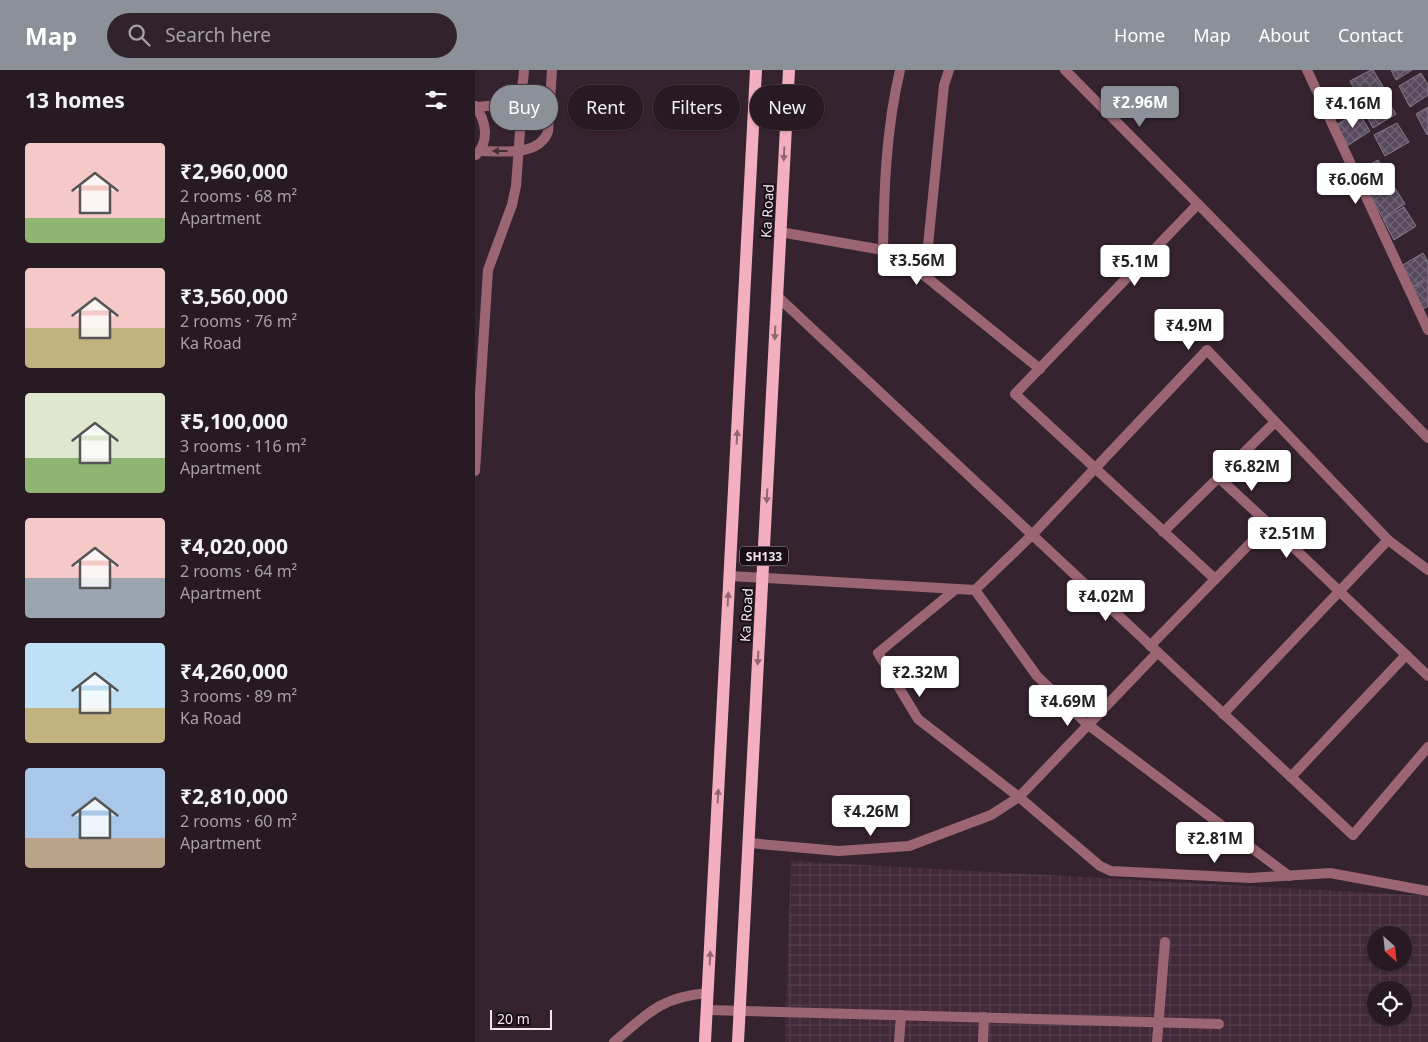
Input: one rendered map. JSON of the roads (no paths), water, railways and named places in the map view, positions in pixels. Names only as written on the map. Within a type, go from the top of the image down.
[{"type":"main road","name":"Ka Road","points":[[705,1042],[755,70]]},
{"type":"main road","name":"Ka Road","points":[[738,1042],[789,70]]},
{"type":"street","points":[[523,85],[524,70]]},
{"type":"street","points":[[477,154],[534,148],[544,141],[548,132],[553,70]]},
{"type":"street","points":[[883,250],[885,187],[892,104],[900,70]]},
{"type":"street","points":[[925,276],[944,85],[949,70]]},
{"type":"street","points":[[1065,70],[1428,438]]},
{"type":"street","points":[[1307,70],[1428,330]]},
{"type":"street","points":[[475,106],[490,104]]},
{"type":"street","points":[[475,106],[483,116],[485,128],[485,140],[477,154]]},
{"type":"street","points":[[475,471],[488,270],[512,205],[520,130]]},
{"type":"street","points":[[1198,204],[1015,394],[1215,579]]},
{"type":"street","points":[[780,232],[883,250],[925,276],[1040,368]]},
{"type":"street","points":[[777,296],[1353,835],[1428,747]]},
{"type":"street","points":[[730,576],[975,590],[1032,535],[1207,350],[1388,540],[1428,570]]},
{"type":"street","points":[[1163,532],[1275,422]]},
{"type":"street","points":[[1219,478],[1428,676]]},
{"type":"street","points":[[749,843],[839,852],[909,846],[991,815],[1019,797],[1154,650],[1215,579],[1269,524]]},
{"type":"street","points":[[1223,714],[1388,540]]},
{"type":"street","points":[[956,589],[878,653],[919,719],[1019,797],[1100,866],[1111,871],[1250,878],[1330,873],[1428,891]]},
{"type":"street","points":[[975,590],[1037,676],[1087,724],[1289,876]]},
{"type":"street","points":[[1291,777],[1406,655]]},
{"type":"street","points":[[1157,1042],[1165,942]]},
{"type":"street","points":[[615,1042],[654,1008],[671,999],[708,993]]},
{"type":"street","points":[[707,1010],[1219,1024]]},
{"type":"street","points":[[899,1042],[901,1015]]},
{"type":"street","points":[[983,1042],[984,1018]]}]
